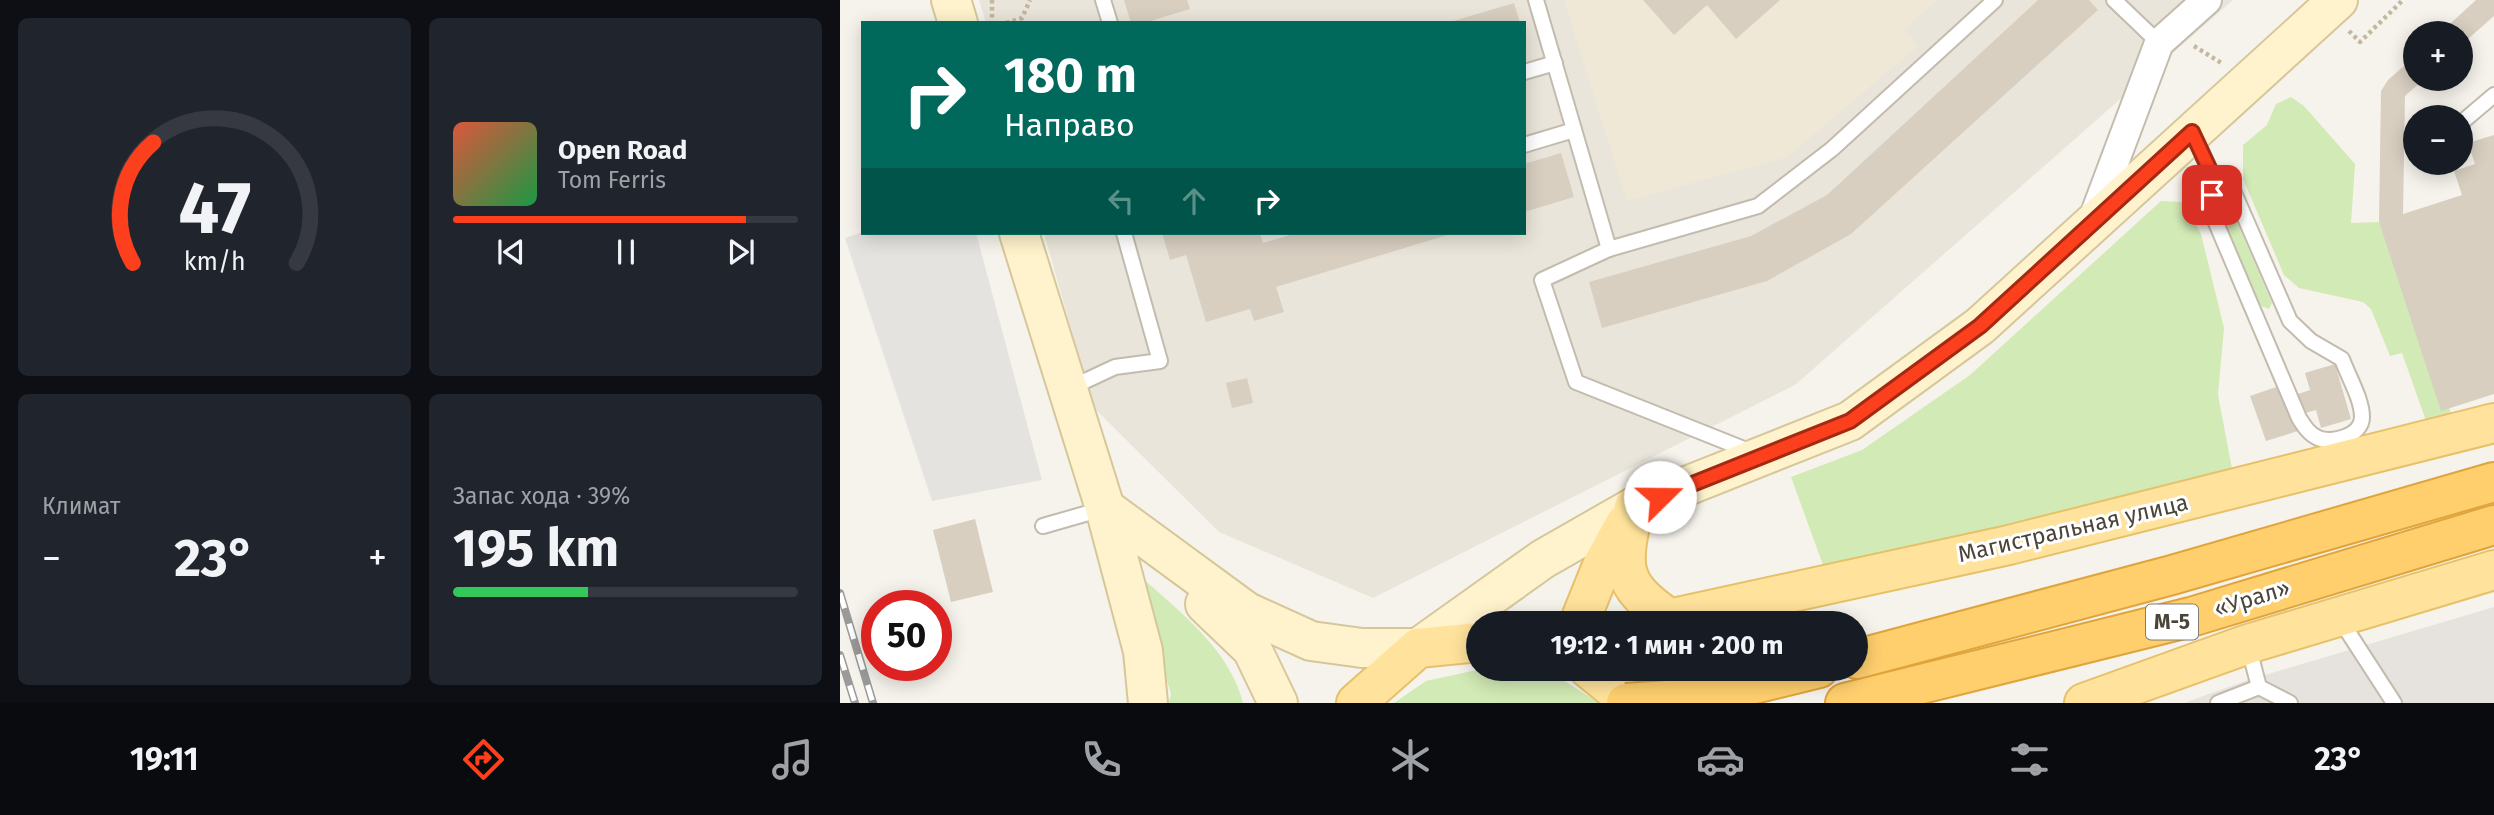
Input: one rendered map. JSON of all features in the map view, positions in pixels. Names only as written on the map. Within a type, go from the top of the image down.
[{"type":"highway","name":"«Урал»","points":[[1868,656],[2015,619],[2494,482]]},
{"type":"highway","name":"«Урал»","points":[[1845,703],[2191,617],[2494,525]]},
{"type":"highway","points":[[1626,703],[1697,698],[1766,681]]},
{"type":"main road","points":[[951,0],[957,21]]},
{"type":"main road","points":[[1356,703],[1418,648],[1542,559],[1634,508],[1850,421],[1980,326],[2338,0]]},
{"type":"main road","points":[[1021,235],[1105,508],[1143,651],[1148,703]]},
{"type":"main road","name":"Магистральная улица","points":[[1706,611],[2022,542],[2494,422]]},
{"type":"main road","points":[[1105,508],[1247,612],[1311,641],[1363,648],[1418,648],[1466,643]]},
{"type":"main road","points":[[1105,508],[1252,649],[1278,703]]},
{"type":"main road","points":[[1634,508],[1625,547],[1627,573],[1651,611]]},
{"type":"main road","points":[[1584,611],[1602,566],[1634,508]]},
{"type":"main road","points":[[2084,703],[2248,644],[2494,570]]},
{"type":"main road","points":[[1604,681],[1631,703]]},
{"type":"street","points":[[2091,225],[2165,37],[2207,0]]},
{"type":"lane","points":[[1103,0],[1109,21]]},
{"type":"lane","points":[[1536,0],[1609,249]]},
{"type":"lane","points":[[1761,456],[1576,382],[1542,280],[1609,249],[1758,206],[1832,149],[1994,0]]},
{"type":"lane","points":[[2114,0],[2165,37]]},
{"type":"lane","points":[[1526,71],[1555,63]]},
{"type":"lane","points":[[2473,113],[2494,95]]},
{"type":"lane","points":[[1526,144],[1574,130]]},
{"type":"lane","points":[[2192,132],[2214,179],[2211,211],[2299,418],[2311,434],[2320,439],[2328,441],[2351,434],[2361,422],[2362,415],[2342,359],[2298,332],[2290,321],[2232,188],[2214,179]]},
{"type":"lane","points":[[1067,390],[1115,367],[1160,361],[1125,235]]},
{"type":"lane","points":[[1043,526],[1105,508]]},
{"type":"lane","points":[[2339,617],[2394,703]]},
{"type":"lane","points":[[2248,644],[2259,687],[2290,703]]},
{"type":"lane","points":[[2218,703],[2259,687]]},
{"type":"path","points":[[992,0],[992,21]]},
{"type":"path","points":[[1012,21],[1022,18],[1030,0]]},
{"type":"path","points":[[2165,37],[2223,64],[2232,54]]},
{"type":"shaded area","points":[[979,0],[2233,0],[1795,385],[1373,598],[1219,532],[1093,407],[1045,235],[1526,235],[1526,21],[985,21]]},
{"type":"shaded area","points":[[1564,0],[1937,0],[1904,29],[1918,46],[1787,157],[1627,201]]},
{"type":"shaded area","points":[[861,233],[861,235],[977,235],[1042,480],[932,501],[845,238]]},
{"type":"shaded area","points":[[2494,607],[2494,703],[2184,703],[2248,680]]},
{"type":"green space","points":[[2291,97],[2304,106],[2355,164],[2351,223],[2379,222],[2451,413],[2450,421],[2430,432],[2402,353],[2390,356],[2371,309],[2363,302],[2299,288],[2284,275],[2243,179],[2243,145],[2267,125],[2276,104]]},
{"type":"green space","points":[[2161,201],[2184,202],[2201,234],[2224,328],[2218,395],[2233,474],[1827,576],[1791,477],[1862,450],[1970,375]]},
{"type":"green space","points":[[2230,220],[2236,220],[2272,303],[2269,309],[2261,306],[2226,225]]},
{"type":"green space","points":[[1141,577],[1187,618],[1215,649],[1227,666],[1243,703],[1169,703],[1171,694],[1137,582]]},
{"type":"green space","points":[[1466,672],[1466,681],[1565,681],[1599,703],[1394,703],[1426,681]]},
{"type":"building","points":[[1124,0],[1187,0],[1190,9],[1151,21],[1130,21]]},
{"type":"building","points":[[1643,0],[1780,0],[1736,39],[1707,5],[1674,35]]},
{"type":"building","points":[[2038,0],[2089,0],[2098,10],[1851,234],[1767,281],[1602,328],[1589,282],[1751,236],[1827,195]]},
{"type":"building","points":[[2476,0],[2494,0],[2494,16],[2473,35],[2473,21],[2453,21]]},
{"type":"building","points":[[1514,3],[1519,21],[1453,21]]},
{"type":"building","points":[[2403,67],[2403,91],[2411,91],[2405,96],[2403,105],[2403,214],[2462,195],[2455,175],[2473,175],[2473,141],[2494,135],[2494,394],[2441,411],[2379,222],[2381,91],[2388,80]]},
{"type":"building","points":[[1561,153],[1574,197],[1526,211],[1526,163]]},
{"type":"building","points":[[1163,235],[1261,235],[1263,243],[1290,235],[1447,235],[1276,287],[1284,312],[1254,321],[1250,309],[1206,322],[1186,255],[1170,260]]},
{"type":"building","points":[[2335,364],[2351,419],[2321,428],[2316,410],[2298,415],[2292,396],[2310,390],[2305,373]]},
{"type":"building","points":[[1247,378],[1253,403],[1232,408],[1226,383]]},
{"type":"building","points":[[2282,385],[2298,431],[2266,441],[2250,396]]},
{"type":"building","points":[[975,519],[993,592],[952,602],[952,590],[948,590],[933,530]]},
{"type":"railway","points":[[840,593],[873,703]]},
{"type":"railway","points":[[840,655],[855,703]]},
{"type":"route","points":[[1660,497],[1850,421],[1980,326],[2192,132],[2214,179],[2212,195]]}]
